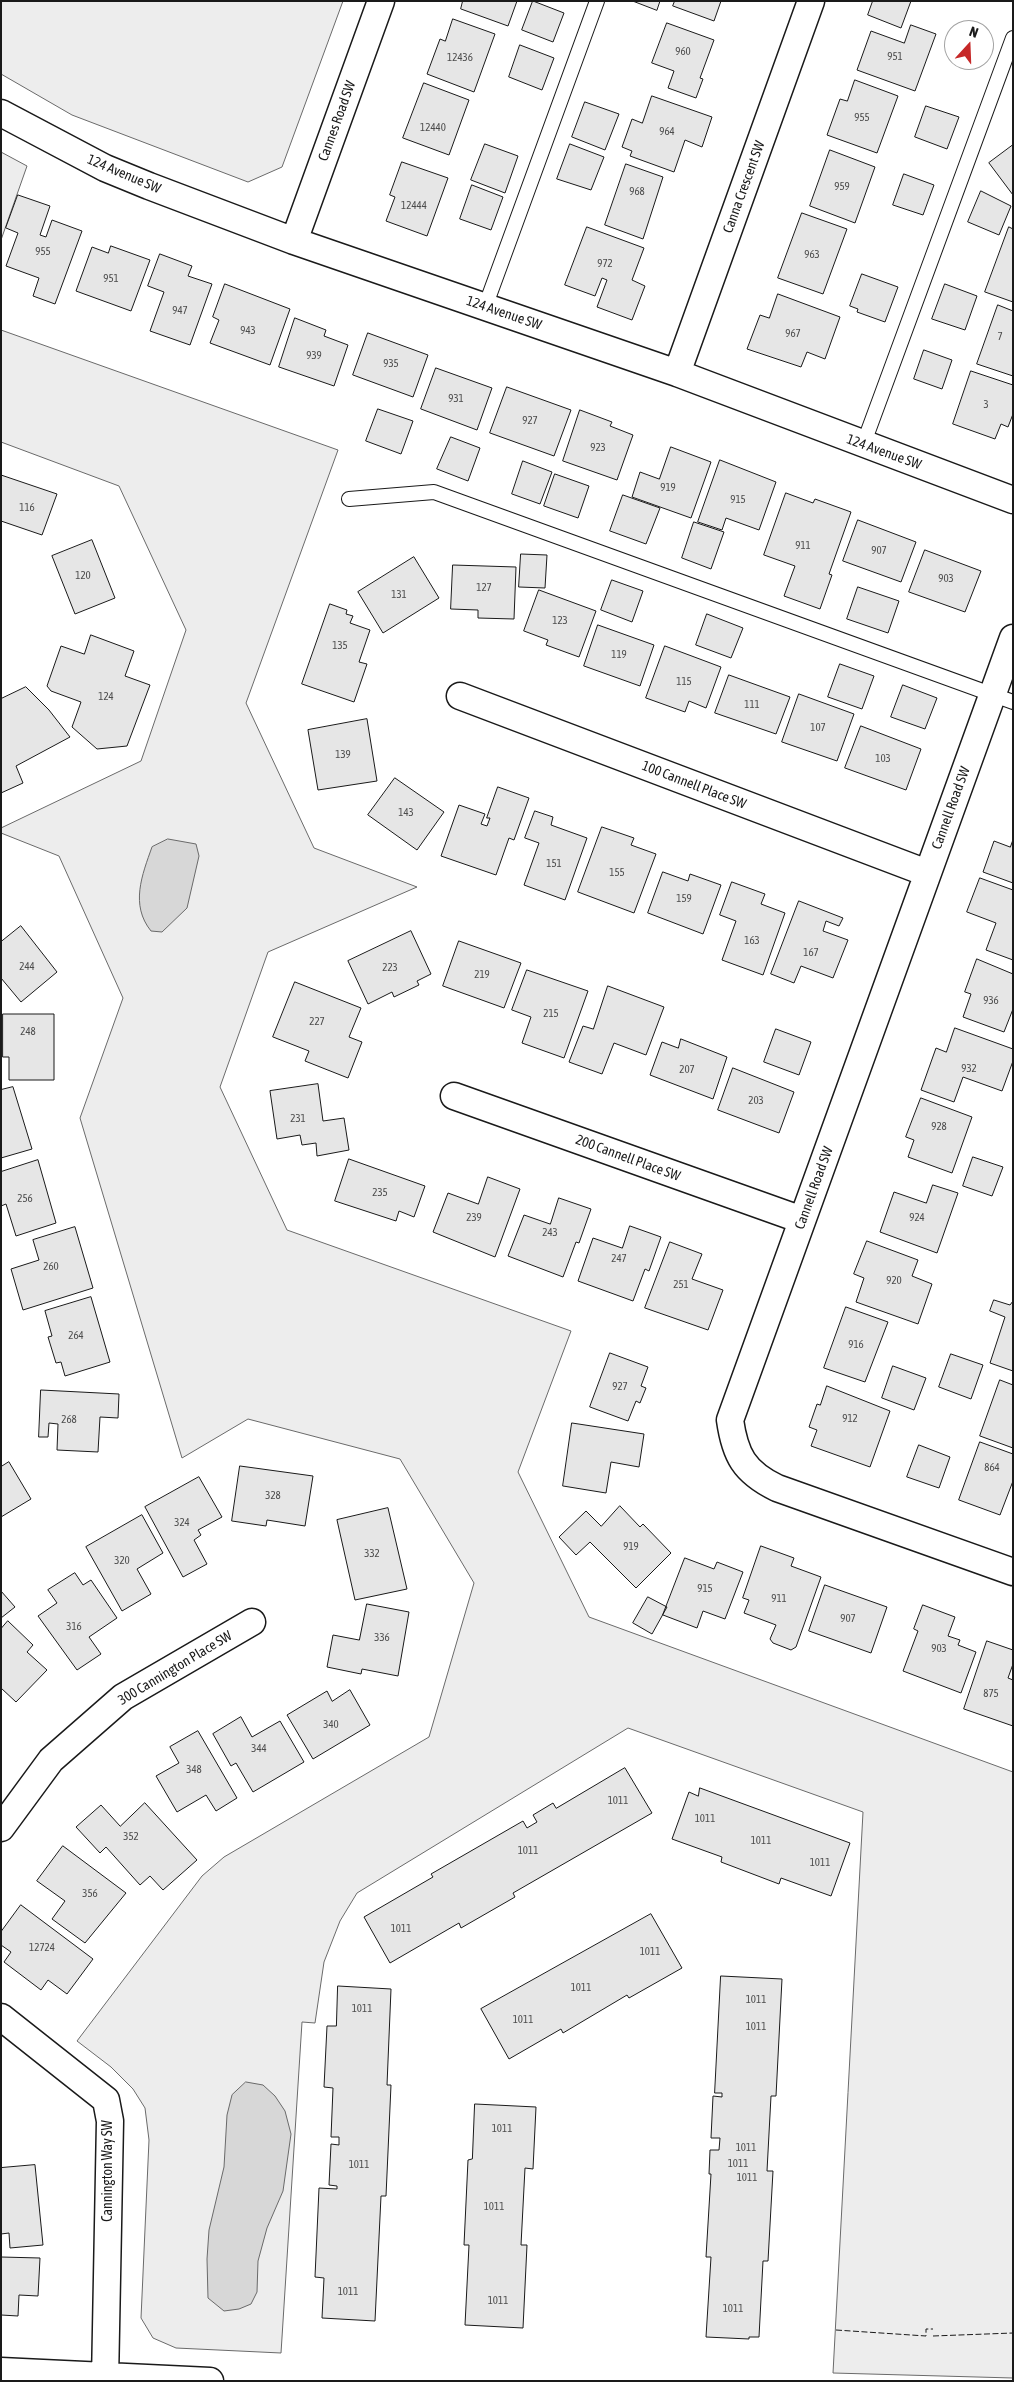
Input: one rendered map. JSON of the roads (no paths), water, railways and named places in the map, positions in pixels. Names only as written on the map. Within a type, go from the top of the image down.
[{"type":"street","name":"Cannes Road SW","points":[[294,241],[381,1]]},
{"type":"street","name":"Canna Crescent SW","points":[[677,373],[811,1]]},
{"type":"street","name":"124 Avenue SW","points":[[1,113],[104,168],[294,241],[677,373],[863,445],[1013,500]]},
{"type":"street","name":"Cannell Road SW","points":[[1013,638],[1003,698],[927,873],[730,1420],[737,1452],[747,1468],[762,1480],[777,1488],[1013,1572]]},
{"type":"street","name":"100 Cannell Place SW","points":[[460,696],[927,873]]},
{"type":"street","name":"200 Cannell Place SW","points":[[454,1096],[802,1220]]},
{"type":"street","name":"300 Cannington Place SW","points":[[1,1828],[51,1760],[123,1697],[252,1622]]},
{"type":"street","name":"Cannington Way SW","points":[[1,2017],[106,2100],[110,2121],[105,2378]]},
{"type":"street","points":[[1,2371],[105,2378],[210,2381]]},
{"type":"lane","points":[[485,307],[597,1]]},
{"type":"lane","points":[[863,445],[1013,38]]},
{"type":"lane","points":[[349,498],[434,492],[1003,698]]}]
